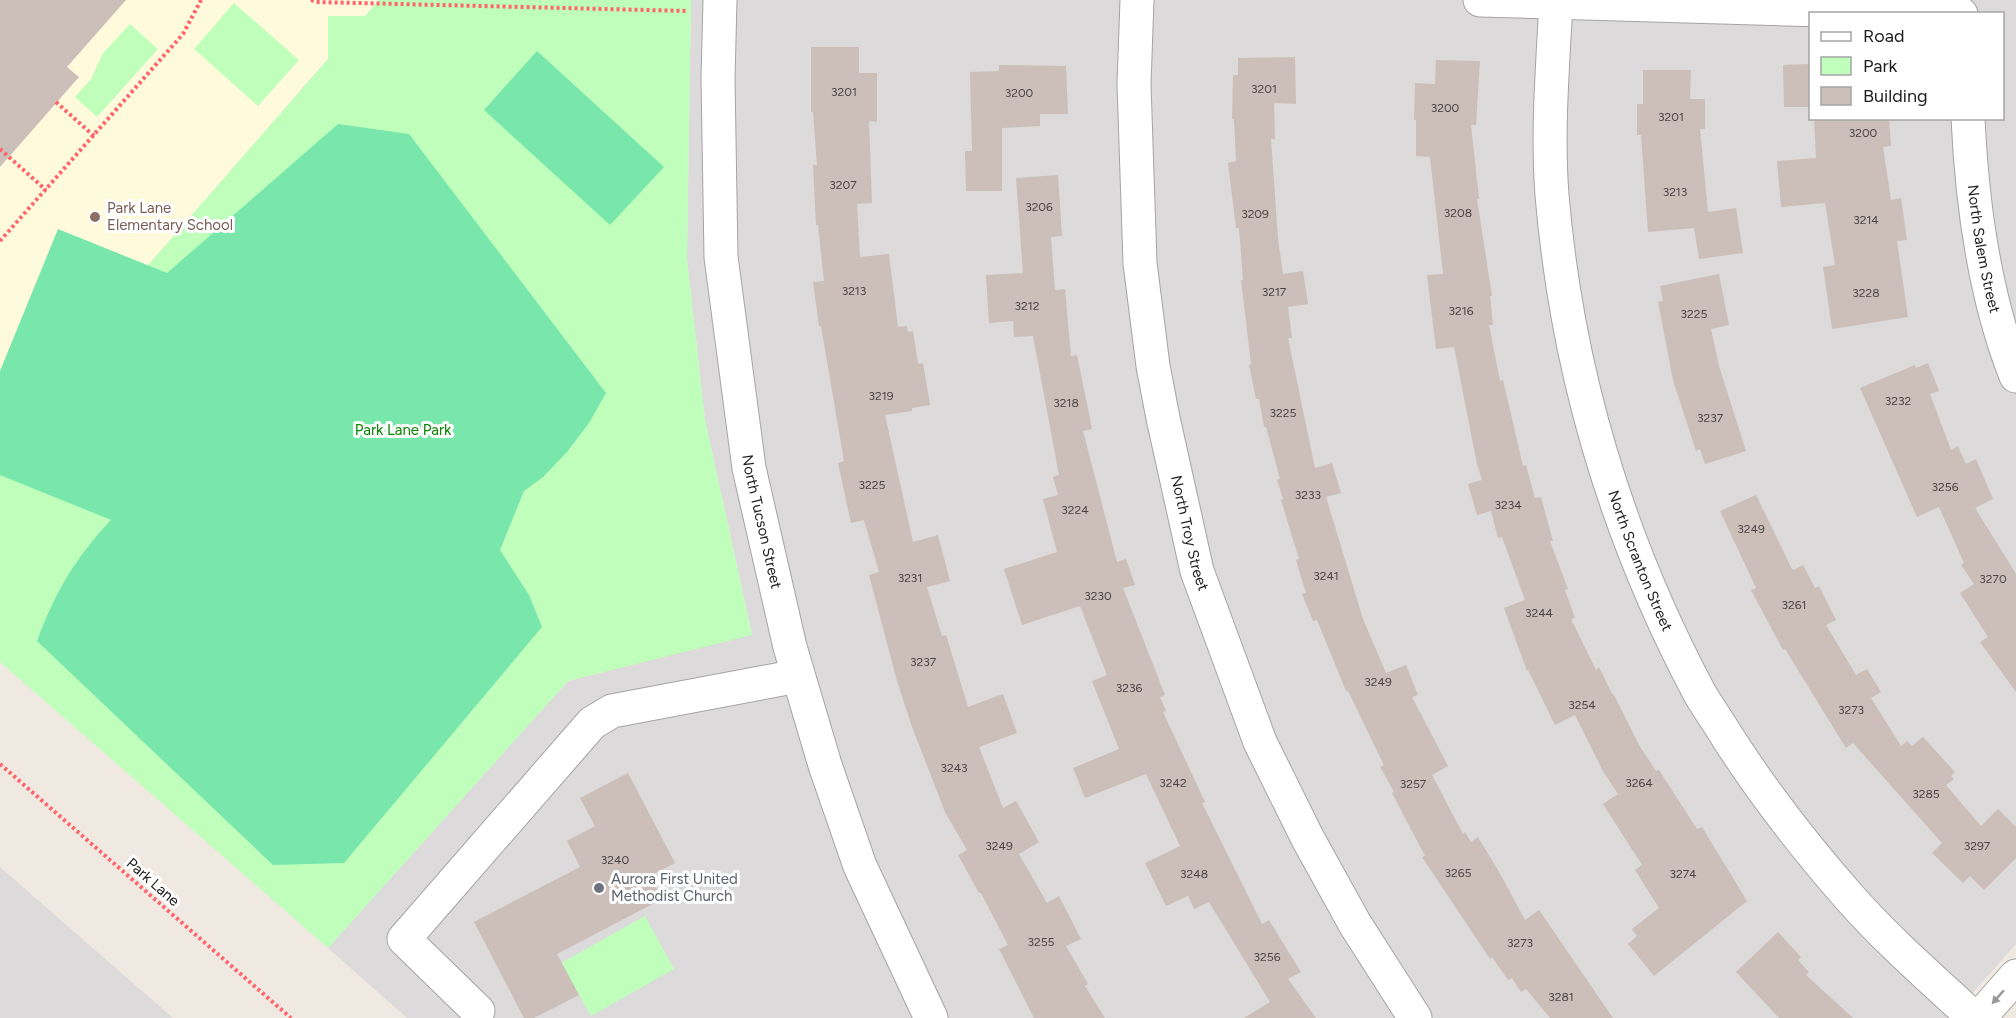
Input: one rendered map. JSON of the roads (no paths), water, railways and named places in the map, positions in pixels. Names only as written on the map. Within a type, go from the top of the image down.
[{"type":"street","name":"North Troy Street","points":[[1137,0],[1134,84],[1140,263],[1153,366],[1197,571],[1260,742],[1313,848],[1355,924],[1415,1018]]},
{"type":"street","points":[[1480,0],[1894,12]]},
{"type":"street","name":"North Scranton Street","points":[[1556,2],[1552,40],[1550,134],[1552,193],[1569,326],[1599,452],[1641,573],[1701,696],[1780,813],[1851,899],[1909,959],[1974,1018]]},
{"type":"street","name":"North Tucson Street","points":[[720,6],[718,167],[721,257],[749,468],[789,647],[825,765],[860,866],[931,1018]]},
{"type":"street","name":"North Salem Street","points":[[1968,120],[1976,208],[1984,262],[1997,320],[2016,376]]},
{"type":"street","points":[[478,1011],[404,939],[592,723],[612,711],[798,676]]},
{"type":"street","points":[[1980,1018],[2016,976]]},
{"type":"place","name":"Park Lane Elementary School","points":[[95,217]]},
{"type":"place","name":"Aurora First United Methodist Church","points":[[599,888]]},
{"type":"park label","name":"Park Lane Park","points":[[403,430]]}]
